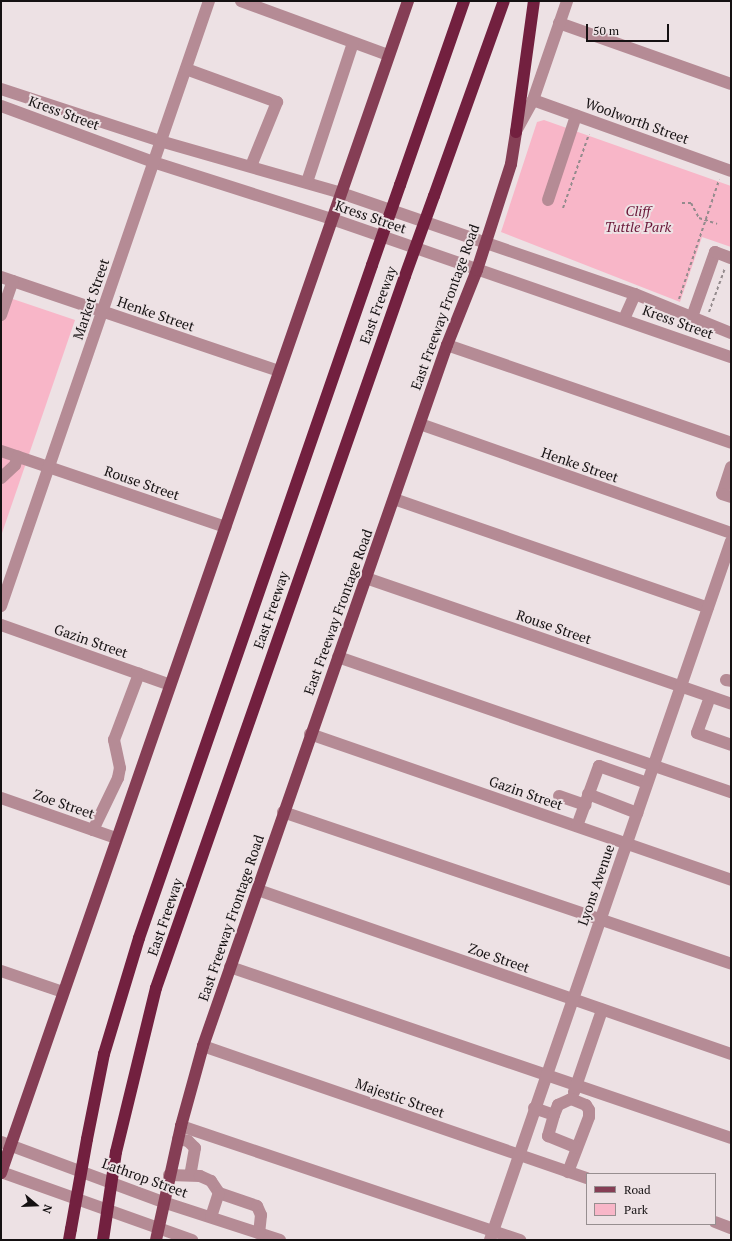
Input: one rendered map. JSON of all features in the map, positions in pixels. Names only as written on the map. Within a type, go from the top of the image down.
[{"type":"highway","name":"East Freeway","points":[[70,1234],[104,1054],[139,938],[464,1]]},
{"type":"highway","name":"East Freeway","points":[[103,1240],[116,1152],[156,988],[405,276],[504,1]]},
{"type":"highway","points":[[516,132],[534,1]]},
{"type":"main road","points":[[1,1172],[6,1144],[63,992],[408,1]]},
{"type":"main road","name":"East Freeway Frontage Road","points":[[157,1234],[169,1175],[203,1046],[258,890],[310,734],[447,345],[477,270],[484,243],[511,164],[516,132]]},
{"type":"street","name":"Market Street","points":[[1,606],[103,312],[152,162],[209,1]]},
{"type":"street","points":[[241,1],[388,55]]},
{"type":"street","name":"East Freeway Frontage Road","points":[[516,132],[533,100],[567,1]]},
{"type":"street","points":[[559,23],[731,84]]},
{"type":"street","points":[[307,182],[353,43]]},
{"type":"street","points":[[186,69],[276,102],[251,166]]},
{"type":"street","name":"Kress Street","points":[[1,89],[160,141],[341,193],[634,294],[731,333]]},
{"type":"street","name":"Woolworth Street","points":[[533,100],[731,171]]},
{"type":"street","name":"Kress Street","points":[[1,106],[152,162],[332,219],[731,357]]},
{"type":"street","points":[[548,200],[576,116]]},
{"type":"street","points":[[692,317],[715,252],[730,258]]},
{"type":"street","name":"Henke Street","points":[[1,277],[278,372]]},
{"type":"street","points":[[1,315],[13,281]]},
{"type":"street","points":[[624,319],[634,294]]},
{"type":"street","points":[[447,345],[731,443]]},
{"type":"street","name":"Henke Street","points":[[420,424],[731,533]]},
{"type":"street","name":"Rouse Street","points":[[1,451],[225,527]]},
{"type":"street","points":[[1,478],[14,465],[18,456]]},
{"type":"street","points":[[731,467],[722,494],[731,497]]},
{"type":"street","points":[[394,499],[708,608]]},
{"type":"street","name":"Lyons Avenue","points":[[491,1236],[731,541]]},
{"type":"street","name":"Rouse Street","points":[[366,578],[731,704]]},
{"type":"street","name":"Gazin Street","points":[[1,625],[170,685]]},
{"type":"street","points":[[338,657],[731,792]]},
{"type":"street","points":[[93,830],[118,778],[120,768],[114,740],[139,674]]},
{"type":"street","points":[[710,697],[697,733],[731,745]]},
{"type":"street","name":"Gazin Street","points":[[310,734],[731,880]]},
{"type":"street","points":[[577,826],[599,766],[647,783]]},
{"type":"street","points":[[558,796],[586,800],[637,813]]},
{"type":"street","name":"Zoe Street","points":[[1,798],[116,838]]},
{"type":"street","points":[[283,812],[731,964]]},
{"type":"street","name":"Zoe Street","points":[[258,890],[731,1054]]},
{"type":"street","points":[[230,967],[731,1138]]},
{"type":"street","points":[[1,971],[63,992]]},
{"type":"street","points":[[577,1148],[554,1141],[548,1136],[558,1105],[571,1099],[602,1010]]},
{"type":"street","name":"Majestic Street","points":[[203,1046],[586,1178]]},
{"type":"street","points":[[568,1172],[589,1117],[589,1110],[586,1106],[571,1099]]},
{"type":"street","points":[[534,1108],[554,1115]]},
{"type":"street","points":[[181,1126],[491,1236],[520,1240]]},
{"type":"street","points":[[178,1139],[188,1142],[196,1148],[190,1175]]},
{"type":"street","name":"Lathrop Street","points":[[6,1144],[163,1202],[280,1240]]},
{"type":"street","points":[[1,1172],[157,1234],[192,1240]]},
{"type":"street","points":[[169,1175],[190,1175],[211,1181],[220,1193],[257,1206],[261,1215],[259,1233]]},
{"type":"street","points":[[211,1217],[220,1193]]},
{"type":"street","points":[[716,1222],[731,1228]]},
{"type":"path","points":[[563,208],[589,134]]},
{"type":"path","points":[[677,303],[719,180]]},
{"type":"path","points":[[682,203],[690,203],[696,216],[717,224]]},
{"type":"path","points":[[708,315],[730,258]]},
{"type":"green space","name":"Cliff Tuttle Park","points":[[544,120],[731,186],[731,247],[702,237],[680,302],[501,232],[537,122]]},
{"type":"green space","points":[[1,295],[75,320],[1,536]]}]
